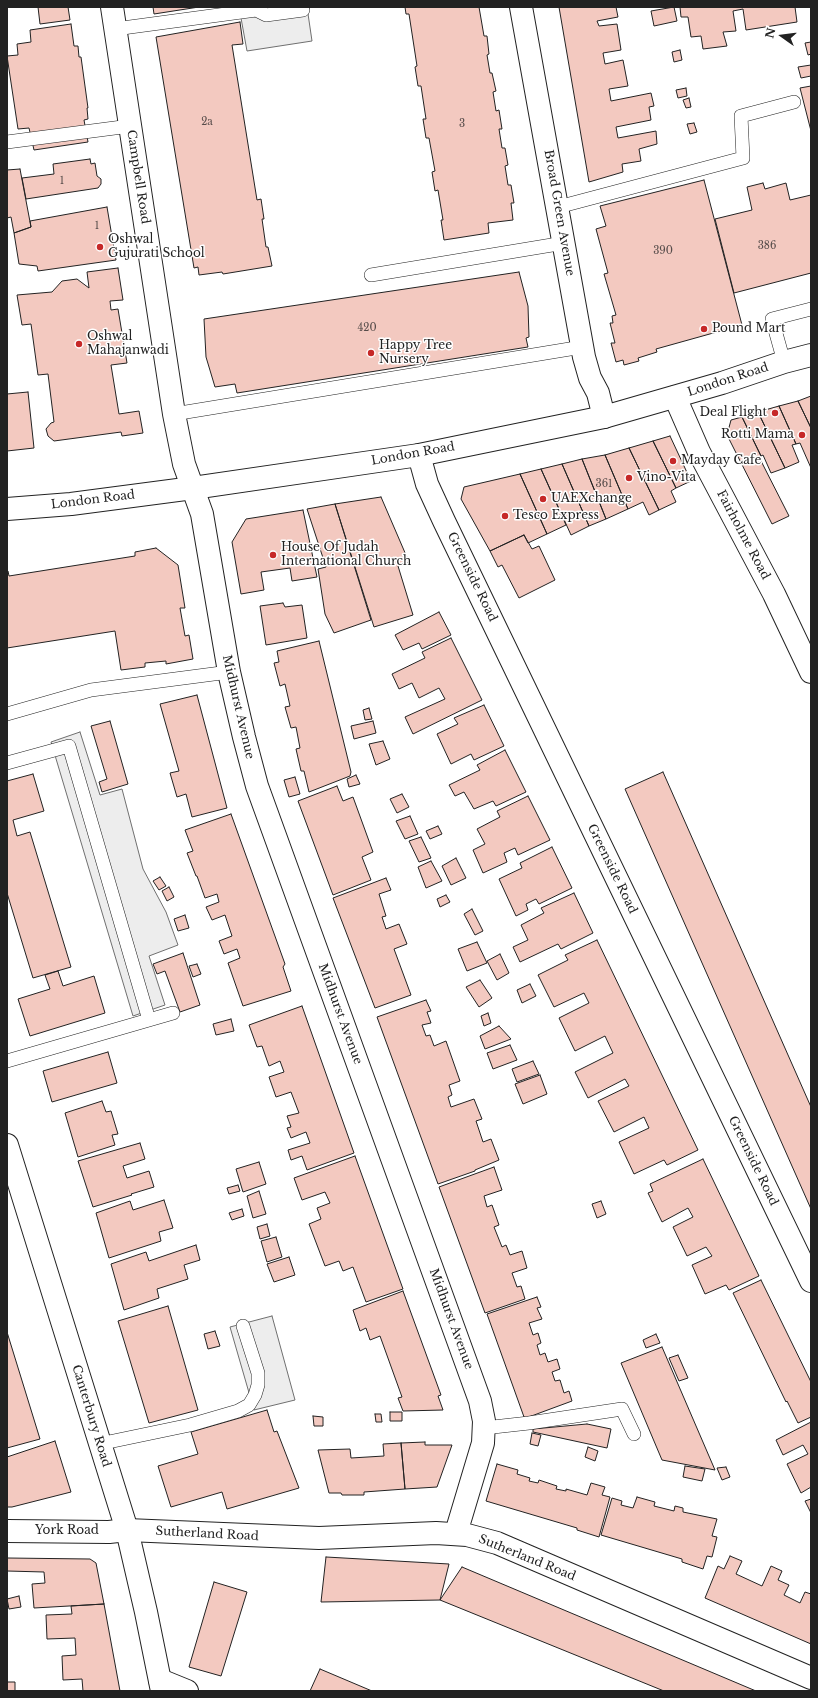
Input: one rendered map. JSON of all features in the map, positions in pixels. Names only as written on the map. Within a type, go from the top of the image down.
[{"type":"street","name":"Campbell Road","points":[[112,7],[174,414],[184,464],[193,488]]},
{"type":"street","name":"Broad Green Avenue","points":[[521,7],[582,347],[590,378],[598,393],[604,417]]},
{"type":"street","name":"London Road","points":[[7,509],[71,504],[420,455],[604,417],[722,383],[784,362],[811,355]]},
{"type":"street","name":"Fairholme Road","points":[[675,397],[699,452],[774,594],[811,672]]},
{"type":"street","name":"Greenside Road","points":[[420,455],[427,484],[444,521],[811,1281]]},
{"type":"street","name":"Midhurst Avenue","points":[[193,488],[202,514],[229,672],[257,786],[480,1401],[484,1421],[483,1435],[456,1534]]},
{"type":"street","name":"Canterbury Road","points":[[9,1159],[127,1530],[143,1597],[161,1685]]},
{"type":"street","name":"Sutherland Road","points":[[127,1530],[319,1538],[436,1533],[467,1535],[497,1543],[811,1678]]},
{"type":"street","name":"York Road","points":[[7,1531],[108,1532],[127,1530]]},
{"type":"street","points":[[161,1685],[187,1691]]},
{"type":"lane","points":[[115,29],[256,10],[266,15],[303,10]]},
{"type":"lane","points":[[558,207],[744,158],[740,116],[794,102]]},
{"type":"lane","points":[[7,142],[130,126]]},
{"type":"lane","points":[[371,275],[564,243]]},
{"type":"lane","points":[[784,362],[772,319],[811,309]]},
{"type":"lane","points":[[174,414],[582,347]]},
{"type":"lane","points":[[7,714],[91,690],[229,672]]},
{"type":"lane","points":[[7,763],[69,746],[150,1020]]},
{"type":"lane","points":[[7,1061],[173,1013]]},
{"type":"lane","points":[[99,1444],[190,1425],[238,1410],[249,1405],[257,1390],[258,1373],[243,1326]]},
{"type":"lane","points":[[483,1435],[529,1423],[622,1409],[634,1434]]},
{"type":"shaded area","points":[[239,7],[307,7],[312,41],[247,51]]},
{"type":"shaded area","points":[[80,732],[100,795],[122,789],[143,869],[166,912],[178,945],[149,956],[165,1005],[133,1016],[51,742]]},
{"type":"shaded area","points":[[272,1316],[295,1400],[254,1410],[230,1327]]},
{"type":"building","points":[[38,7],[68,7],[70,20],[40,24]]},
{"type":"building","points":[[153,7],[199,7],[154,14]]},
{"type":"building","points":[[405,7],[479,7],[484,36],[487,36],[489,54],[487,55],[490,73],[492,73],[496,91],[493,92],[496,111],[499,110],[502,129],[499,129],[502,148],[505,148],[508,165],[505,166],[508,185],[511,185],[514,203],[511,203],[513,220],[488,223],[489,233],[444,240],[441,220],[443,220],[438,190],[435,191],[432,172],[435,171],[429,138],[426,138],[423,119],[426,119],[421,86],[418,86],[415,67],[417,66],[409,14],[406,14]]},
{"type":"building","points":[[559,7],[616,7],[618,17],[597,21],[599,26],[617,24],[621,50],[603,53],[605,64],[623,60],[628,86],[609,89],[611,101],[651,93],[654,106],[649,107],[651,120],[616,127],[618,138],[656,131],[657,144],[639,149],[641,161],[622,164],[623,172],[589,182]]},
{"type":"building","points":[[674,7],[677,21],[654,26],[651,11]]},
{"type":"building","points":[[680,7],[795,7],[797,22],[746,30],[743,9],[733,11],[736,31],[723,32],[727,46],[703,49],[701,36],[691,37],[688,17],[681,17]]},
{"type":"building","points":[[240,22],[243,44],[232,45],[257,200],[261,199],[266,247],[268,247],[272,266],[223,274],[222,272],[199,275],[198,267],[194,268],[156,37]]},
{"type":"building","points":[[71,24],[74,46],[78,46],[79,57],[81,57],[88,108],[88,119],[84,120],[88,142],[34,150],[29,128],[18,129],[7,56],[18,55],[17,44],[31,42],[30,30]]},
{"type":"building","points":[[811,42],[811,54],[808,55],[805,43]]},
{"type":"building","points":[[680,50],[682,60],[674,62],[672,52]]},
{"type":"building","points":[[811,65],[811,76],[801,78],[798,67]]},
{"type":"building","points":[[811,86],[811,131],[800,88]]},
{"type":"building","points":[[686,88],[687,96],[678,98],[676,90]]},
{"type":"building","points":[[689,98],[691,107],[686,108],[683,100]]},
{"type":"building","points":[[694,123],[697,132],[690,134],[687,124]]},
{"type":"building","points":[[90,159],[91,164],[95,163],[97,176],[101,179],[101,184],[98,188],[26,199],[22,178],[54,174],[53,164]]},
{"type":"building","points":[[20,169],[31,227],[14,233],[11,217],[7,218],[7,170]]},
{"type":"building","points":[[704,180],[742,325],[656,349],[657,352],[638,358],[639,361],[624,365],[623,360],[616,362],[611,343],[615,343],[610,323],[613,323],[612,316],[616,315],[604,274],[608,273],[596,229],[606,226],[600,206]]},
{"type":"building","points":[[763,183],[765,189],[786,183],[790,200],[811,195],[811,273],[734,293],[715,219],[752,210],[747,187]]},
{"type":"building","points":[[107,207],[116,260],[38,271],[37,266],[19,264],[14,233],[31,227],[30,221]]},
{"type":"building","name":"Oshwal Mahajanwadi","points":[[118,268],[123,300],[110,301],[111,310],[118,309],[127,363],[111,365],[119,414],[139,411],[143,433],[122,436],[121,432],[54,441],[48,436],[46,429],[51,423],[54,422],[48,374],[38,375],[31,324],[22,325],[17,295],[52,292],[62,281],[77,279],[89,288],[87,272]]},
{"type":"building","points":[[519,272],[528,306],[529,337],[526,338],[528,347],[237,393],[235,384],[215,387],[206,357],[204,319]]},
{"type":"building","points":[[28,392],[34,448],[7,451],[7,394]]},
{"type":"building","points":[[811,396],[811,428],[798,401]]},
{"type":"building","name":"Rotti Mama","points":[[798,401],[811,428],[811,468],[800,443],[796,444],[779,406]]},
{"type":"building","points":[[779,406],[796,444],[792,445],[799,462],[785,468],[758,412]]},
{"type":"building","points":[[758,412],[785,468],[771,473],[742,417]]},
{"type":"building","points":[[742,417],[761,456],[759,457],[789,516],[772,524],[727,435],[731,420]]},
{"type":"building","name":"Mayday Cafe","points":[[670,436],[691,481],[676,488],[653,441]]},
{"type":"building","points":[[653,441],[676,488],[671,491],[676,502],[659,510],[629,448]]},
{"type":"building","name":"Vino-Vita","points":[[629,448],[659,510],[649,515],[643,502],[628,509],[605,455]]},
{"type":"building","points":[[605,455],[628,509],[606,519],[582,459]]},
{"type":"building","points":[[582,459],[606,519],[589,526],[562,464]]},
{"type":"building","points":[[562,464],[589,526],[571,535],[541,469]]},
{"type":"building","name":"UAEXchange","points":[[541,469],[566,525],[547,534],[520,474]]},
{"type":"building","name":"Tesco Express","points":[[520,474],[547,534],[528,543],[524,535],[490,551],[461,499],[464,487]]},
{"type":"building","points":[[381,497],[409,562],[398,566],[413,615],[374,627],[335,504]]},
{"type":"building","points":[[335,504],[371,620],[334,633],[325,614],[318,569],[326,567],[307,509]]},
{"type":"building","name":"House Of Judah International Church","points":[[303,510],[317,577],[292,581],[290,568],[261,572],[264,590],[241,594],[232,542],[246,519]]},
{"type":"building","points":[[524,535],[532,549],[539,546],[555,580],[519,598],[502,565],[498,567],[490,551]]},
{"type":"building","points":[[156,548],[178,565],[185,608],[180,608],[185,636],[189,635],[193,659],[166,664],[166,661],[145,663],[145,667],[121,670],[115,631],[7,648],[7,571],[9,576],[135,556],[135,552]]},
{"type":"building","points":[[283,603],[285,607],[302,605],[307,638],[266,645],[260,606]]},
{"type":"building","points":[[439,612],[451,635],[422,649],[419,643],[403,650],[395,635]]},
{"type":"building","points":[[451,638],[482,700],[413,734],[405,717],[445,699],[439,688],[419,698],[412,683],[399,689],[392,674],[425,658],[422,652]]},
{"type":"building","points":[[319,641],[351,772],[350,776],[309,792],[304,771],[301,771],[296,749],[300,748],[296,727],[291,728],[285,707],[290,706],[285,684],[280,686],[274,663],[279,662],[277,651]]},
{"type":"building","points":[[197,695],[227,808],[192,817],[186,794],[177,797],[170,773],[179,771],[160,704]]},
{"type":"building","points":[[484,705],[504,746],[474,760],[471,754],[451,764],[437,734],[458,724],[454,718]]},
{"type":"building","points":[[369,708],[372,719],[365,720],[363,710]]},
{"type":"building","points":[[110,721],[128,784],[102,792],[99,782],[107,779],[91,726]]},
{"type":"building","points":[[373,721],[376,733],[354,739],[351,726]]},
{"type":"building","points":[[383,741],[390,759],[376,765],[369,744]]},
{"type":"building","points":[[505,750],[526,792],[496,806],[493,801],[474,809],[464,792],[455,796],[449,785],[480,770],[477,765]]},
{"type":"building","points":[[663,772],[811,1107],[811,1209],[625,789]]},
{"type":"building","points":[[33,774],[44,811],[13,820],[17,836],[30,832],[71,967],[33,978],[7,893],[7,781]]},
{"type":"building","points":[[356,775],[360,784],[349,787],[347,779]]},
{"type":"building","points":[[295,777],[300,794],[289,797],[284,780]]},
{"type":"building","points":[[337,786],[343,801],[353,797],[373,852],[362,857],[371,880],[333,895],[298,801]]},
{"type":"building","points":[[402,794],[409,807],[397,813],[390,799]]},
{"type":"building","points":[[528,796],[550,840],[518,855],[515,848],[504,853],[507,862],[483,873],[473,850],[485,844],[477,829],[500,817],[497,811]]},
{"type":"building","points":[[231,814],[285,964],[283,967],[291,991],[243,1006],[228,963],[240,958],[237,949],[224,954],[219,941],[232,936],[225,915],[212,920],[206,907],[219,902],[217,894],[205,898],[187,853],[193,851],[185,830]]},
{"type":"building","points":[[410,816],[418,834],[405,839],[396,821]]},
{"type":"building","points":[[438,826],[442,834],[430,839],[426,831]]},
{"type":"building","points":[[421,837],[431,858],[419,862],[409,841]]},
{"type":"building","points":[[552,847],[572,888],[539,904],[536,899],[526,904],[528,910],[516,916],[499,879],[522,868],[520,863]]},
{"type":"building","points":[[456,858],[466,878],[451,885],[442,866]]},
{"type":"building","points":[[431,861],[442,881],[426,888],[418,867]]},
{"type":"building","points":[[160,877],[166,886],[159,890],[153,881]]},
{"type":"building","points":[[386,878],[391,890],[379,894],[386,916],[382,917],[386,929],[399,924],[407,944],[394,949],[411,995],[375,1008],[333,898]]},
{"type":"building","points":[[169,887],[174,897],[167,901],[162,891]]},
{"type":"building","points":[[574,893],[593,933],[561,949],[558,944],[520,962],[513,947],[528,940],[521,925],[544,913],[541,908]]},
{"type":"building","points":[[446,895],[450,902],[440,907],[437,899]]},
{"type":"building","points":[[472,909],[483,931],[475,935],[464,914]]},
{"type":"building","points":[[185,915],[189,928],[178,931],[174,919]]},
{"type":"building","points":[[597,940],[698,1150],[667,1165],[664,1160],[634,1174],[619,1142],[649,1128],[644,1117],[614,1132],[598,1101],[629,1086],[625,1079],[588,1098],[575,1072],[613,1053],[605,1036],[575,1051],[559,1018],[589,1003],[584,993],[554,1007],[538,975],[568,960],[565,955]]},
{"type":"building","points":[[477,942],[487,963],[467,971],[458,949]]},
{"type":"building","points":[[183,953],[200,1005],[180,1012],[165,971],[157,974],[153,964]]},
{"type":"building","points":[[500,954],[509,973],[497,980],[487,961]]},
{"type":"building","points":[[197,964],[201,974],[193,977],[189,966]]},
{"type":"building","points":[[58,971],[63,986],[94,976],[105,1013],[30,1036],[18,999],[50,989],[45,975]]},
{"type":"building","points":[[480,980],[492,998],[479,1007],[466,987]]},
{"type":"building","points":[[530,984],[536,996],[522,1003],[517,990]]},
{"type":"building","points":[[426,1000],[431,1011],[427,1012],[431,1023],[422,1025],[426,1036],[430,1035],[434,1046],[446,1041],[460,1081],[449,1085],[452,1095],[448,1097],[451,1107],[474,1099],[482,1119],[476,1121],[483,1142],[491,1139],[499,1160],[475,1171],[438,1184],[377,1017]]},
{"type":"building","points":[[302,1006],[354,1153],[307,1170],[302,1156],[291,1160],[288,1150],[310,1143],[306,1132],[291,1138],[287,1128],[291,1127],[287,1116],[299,1113],[291,1092],[276,1097],[269,1077],[284,1072],[280,1061],[269,1066],[262,1046],[257,1047],[249,1025]]},
{"type":"building","points":[[488,1013],[491,1023],[484,1026],[481,1016]]},
{"type":"building","points":[[231,1019],[234,1031],[216,1035],[213,1024]]},
{"type":"building","points":[[499,1026],[511,1039],[485,1049],[480,1036]]},
{"type":"building","points":[[510,1045],[517,1060],[493,1069],[487,1053]]},
{"type":"building","points":[[108,1052],[117,1083],[52,1102],[43,1071]]},
{"type":"building","points":[[533,1061],[539,1074],[517,1082],[512,1069]]},
{"type":"building","points":[[540,1075],[547,1094],[523,1104],[515,1084]]},
{"type":"building","points":[[102,1101],[106,1112],[111,1111],[118,1134],[112,1135],[115,1145],[78,1157],[65,1113]]},
{"type":"building","points":[[140,1143],[145,1159],[123,1166],[127,1178],[149,1171],[154,1187],[93,1207],[78,1161]]},
{"type":"building","points":[[355,1156],[403,1289],[366,1302],[353,1267],[343,1271],[339,1261],[325,1266],[309,1224],[321,1219],[317,1208],[330,1203],[325,1192],[302,1200],[294,1178]]},
{"type":"building","points":[[703,1159],[759,1276],[729,1290],[726,1285],[705,1294],[692,1265],[712,1256],[706,1247],[687,1256],[673,1227],[693,1217],[688,1208],[662,1222],[648,1193],[653,1191],[650,1184]]},
{"type":"building","points":[[259,1162],[266,1184],[243,1192],[236,1169]]},
{"type":"building","points":[[494,1167],[502,1190],[484,1196],[487,1207],[492,1205],[499,1225],[494,1227],[502,1247],[506,1245],[510,1255],[522,1251],[527,1268],[512,1273],[517,1287],[521,1286],[525,1299],[485,1313],[439,1187]]},
{"type":"building","points":[[238,1185],[240,1191],[229,1194],[227,1188]]},
{"type":"building","points":[[259,1191],[266,1214],[253,1218],[247,1196]]},
{"type":"building","points":[[164,1200],[173,1228],[159,1232],[161,1241],[109,1258],[96,1213],[130,1201],[133,1210]]},
{"type":"building","points":[[601,1201],[606,1214],[597,1218],[592,1204]]},
{"type":"building","points":[[242,1209],[244,1216],[232,1220],[229,1213]]},
{"type":"building","points":[[267,1224],[270,1236],[260,1239],[257,1227]]},
{"type":"building","points":[[276,1237],[282,1257],[267,1262],[261,1241]]},
{"type":"building","points":[[196,1245],[200,1260],[184,1265],[188,1279],[157,1289],[159,1298],[124,1310],[111,1264],[146,1252],[149,1261]]},
{"type":"building","points":[[289,1257],[295,1275],[274,1282],[267,1264]]},
{"type":"building","points":[[761,1280],[811,1382],[811,1417],[798,1423],[787,1401],[786,1402],[733,1293]]},
{"type":"building","points":[[403,1291],[441,1395],[438,1396],[443,1410],[403,1411],[398,1398],[402,1397],[380,1336],[370,1340],[366,1328],[360,1331],[353,1310]]},
{"type":"building","points":[[537,1297],[541,1307],[537,1308],[542,1319],[529,1323],[533,1335],[538,1333],[541,1343],[537,1345],[540,1355],[545,1353],[548,1362],[557,1359],[560,1369],[552,1372],[555,1381],[560,1380],[564,1393],[569,1391],[572,1401],[526,1418],[524,1417],[487,1314]]},
{"type":"building","points":[[168,1306],[198,1410],[149,1423],[118,1321]]},
{"type":"building","points":[[215,1331],[220,1346],[208,1349],[204,1334]]},
{"type":"building","points":[[7,1332],[40,1439],[7,1448]]},
{"type":"building","points":[[656,1334],[660,1343],[646,1348],[643,1340]]},
{"type":"building","points":[[662,1347],[715,1470],[662,1460],[621,1363]]},
{"type":"building","points":[[678,1355],[688,1378],[679,1381],[669,1358]]},
{"type":"building","points":[[267,1410],[274,1432],[277,1431],[299,1488],[227,1509],[222,1492],[171,1507],[158,1466],[198,1454],[191,1432]]},
{"type":"building","points":[[390,1412],[402,1412],[402,1421],[390,1421]]},
{"type":"building","points":[[375,1414],[381,1414],[382,1422],[376,1422]]},
{"type":"building","points":[[313,1416],[323,1417],[323,1426],[314,1426]]},
{"type":"building","points":[[811,1422],[811,1487],[801,1493],[787,1464],[808,1454],[803,1445],[783,1455],[776,1440]]},
{"type":"building","points":[[587,1424],[611,1429],[607,1448],[533,1432],[533,1429]]},
{"type":"building","points":[[532,1433],[541,1435],[538,1446],[530,1444]]},
{"type":"building","points":[[55,1441],[71,1492],[7,1507],[7,1457]]},
{"type":"building","points":[[425,1442],[425,1445],[452,1445],[437,1487],[405,1489],[401,1443]]},
{"type":"building","points":[[401,1443],[405,1489],[364,1492],[364,1495],[342,1495],[341,1493],[329,1493],[318,1450],[350,1449],[351,1458],[384,1456],[383,1444]]},
{"type":"building","points":[[588,1447],[598,1451],[595,1461],[585,1457]]},
{"type":"building","points":[[497,1464],[518,1470],[517,1474],[530,1478],[529,1481],[538,1483],[539,1480],[557,1486],[556,1489],[566,1491],[566,1489],[587,1495],[591,1483],[605,1487],[602,1495],[610,1497],[599,1537],[577,1530],[577,1528],[486,1501]]},
{"type":"building","points":[[685,1466],[705,1469],[702,1481],[683,1477]]},
{"type":"building","points":[[726,1467],[730,1477],[722,1480],[717,1468]]},
{"type":"building","points":[[637,1497],[655,1502],[654,1506],[674,1511],[675,1506],[683,1508],[683,1512],[717,1519],[712,1536],[717,1537],[712,1557],[707,1556],[703,1569],[682,1562],[682,1559],[601,1535],[612,1498],[622,1501],[621,1505],[633,1508]]},
{"type":"building","points":[[811,1499],[811,1513],[805,1501]]},
{"type":"building","points":[[730,1556],[742,1561],[736,1574],[762,1586],[771,1566],[782,1571],[778,1580],[789,1585],[784,1595],[800,1603],[805,1592],[811,1594],[811,1644],[705,1598],[718,1566],[724,1569]]},
{"type":"building","points":[[326,1557],[449,1564],[440,1600],[321,1602]]},
{"type":"building","points":[[7,1558],[90,1559],[96,1563],[104,1604],[34,1608],[32,1584],[45,1583],[44,1572],[7,1571]]},
{"type":"building","points":[[462,1567],[756,1691],[664,1691],[440,1600]]},
{"type":"building","points":[[214,1582],[247,1592],[221,1676],[189,1667]]},
{"type":"building","points":[[19,1596],[21,1607],[9,1609],[7,1599]]},
{"type":"building","points":[[104,1604],[120,1691],[83,1691],[82,1679],[63,1680],[62,1656],[76,1655],[75,1638],[47,1639],[46,1615],[72,1614],[71,1606]]},
{"type":"building","points":[[320,1669],[372,1691],[310,1691]]},
{"type":"building","points":[[7,1682],[15,1682],[15,1691],[7,1691]]},
{"type":"place","name":"Oshwal Gujurati School","points":[[100,247]]},
{"type":"place","name":"Pound Mart","points":[[704,329]]},
{"type":"place","name":"Oshwal Mahajanwadi","points":[[79,344]]},
{"type":"place","name":"Happy Tree Nursery","points":[[371,353]]},
{"type":"place","name":"Deal Flight","points":[[775,413]]},
{"type":"place","name":"Rotti Mama","points":[[802,435]]},
{"type":"place","name":"Mayday Cafe","points":[[673,461]]},
{"type":"place","name":"Vino-Vita","points":[[629,478]]},
{"type":"place","name":"UAEXchange","points":[[543,499]]},
{"type":"place","name":"Tesco Express","points":[[505,516]]},
{"type":"place","name":"House Of Judah International Church","points":[[273,555]]}]
